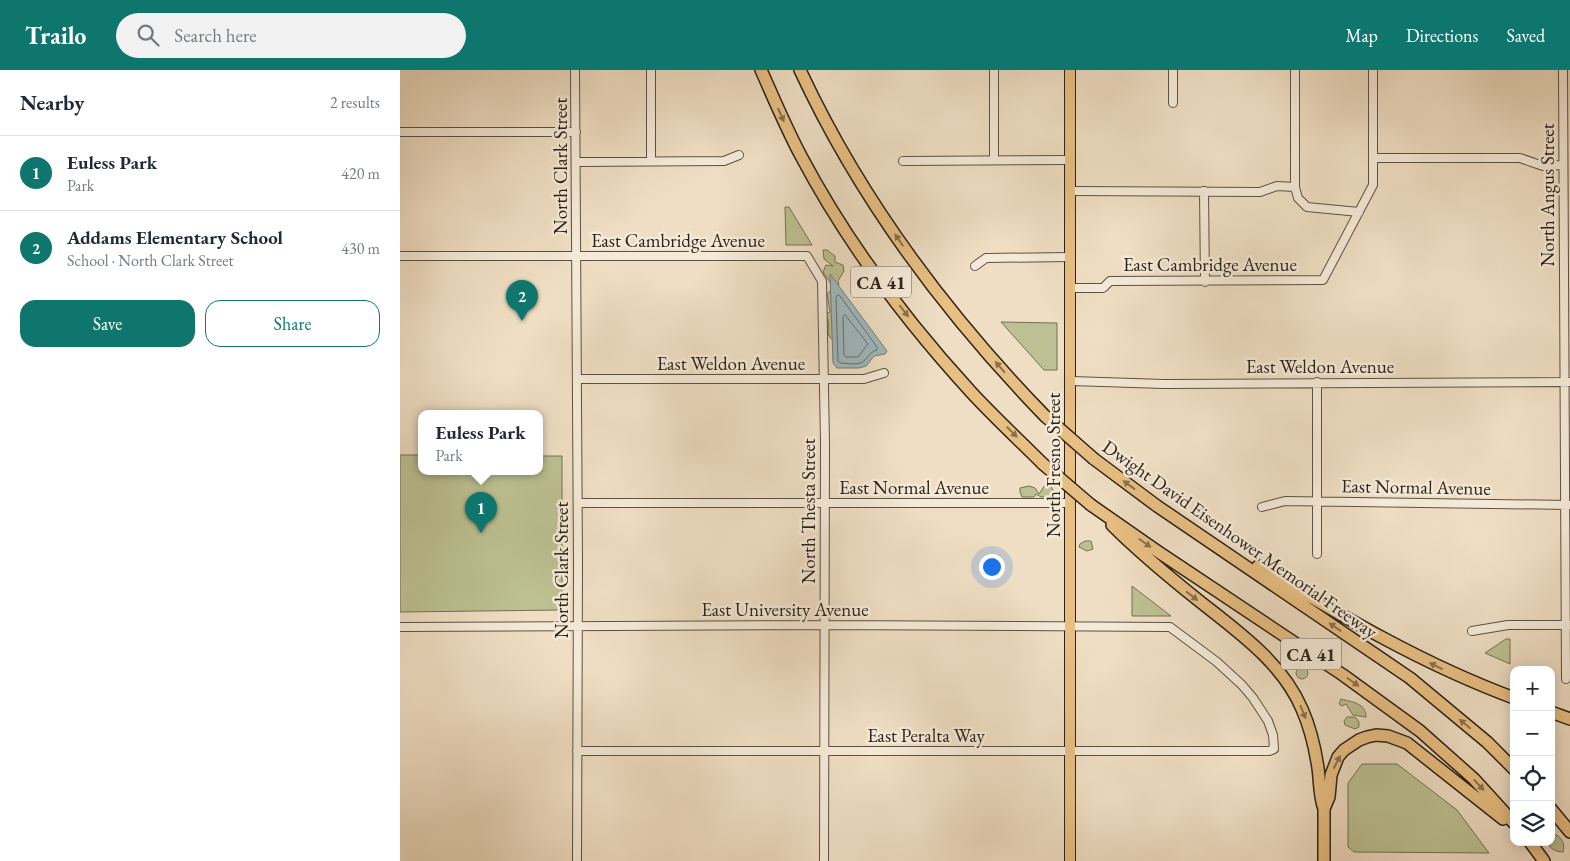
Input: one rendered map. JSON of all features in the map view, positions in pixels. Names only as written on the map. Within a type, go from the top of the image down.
[{"type":"highway","name":"CA 41","points":[[761,70],[782,118],[810,172],[850,237],[877,276],[920,332],[971,392],[1043,464],[1091,505],[1343,675],[1420,731],[1474,779],[1510,819]]},
{"type":"highway","name":"Dwight David Eisenhower Memorial Freeway","points":[[800,70],[819,111],[850,166],[915,264],[989,356],[1045,416],[1094,459],[1157,506],[1410,678],[1487,742],[1510,765]]},
{"type":"highway","points":[[1091,505],[1130,544],[1254,645],[1285,679],[1302,708],[1308,726],[1318,768],[1320,798],[1324,809]]},
{"type":"highway","points":[[1157,506],[1379,638],[1453,674],[1510,696]]},
{"type":"highway","points":[[1555,713],[1570,718]]},
{"type":"highway","points":[[1324,861],[1324,809],[1331,775],[1338,758],[1344,750],[1359,740],[1376,735],[1388,736],[1407,743],[1510,825]]},
{"type":"highway","points":[[1555,814],[1570,832]]},
{"type":"highway","points":[[1533,846],[1544,861]]},
{"type":"main road","name":"North Fresno Street","points":[[1070,70],[1070,861]]},
{"type":"street","name":"North Clark Street","points":[[576,70],[577,861]]},
{"type":"street","points":[[651,70],[651,161]]},
{"type":"street","points":[[994,70],[994,160]]},
{"type":"street","points":[[1173,70],[1173,104]]},
{"type":"street","points":[[1295,70],[1295,187],[1298,198],[1308,207],[1359,212],[1373,185],[1373,70]]},
{"type":"street","name":"North Angus Street","points":[[1563,70],[1566,132],[1563,165],[1568,382],[1568,625],[1566,679]]},
{"type":"street","points":[[400,132],[576,132]]},
{"type":"street","points":[[577,162],[724,161],[739,155]]},
{"type":"street","points":[[1373,158],[1520,158],[1543,166],[1563,165]]},
{"type":"street","points":[[903,161],[1070,160]]},
{"type":"street","points":[[1070,191],[1260,192],[1278,186],[1295,187]]},
{"type":"street","points":[[1204,192],[1205,282]]},
{"type":"street","name":"East Cambridge Avenue","points":[[1070,288],[1103,288],[1110,281],[1323,280],[1359,212]]},
{"type":"street","name":"East Cambridge Avenue","points":[[400,256],[806,256]]},
{"type":"street","name":"North Thesta Street","points":[[806,256],[822,281],[824,379],[824,861]]},
{"type":"street","points":[[975,266],[986,258],[1070,257]]},
{"type":"street","name":"East Weldon Avenue","points":[[577,379],[864,379],[884,373]]},
{"type":"street","name":"East Weldon Avenue","points":[[1071,381],[1164,384],[1568,382]]},
{"type":"street","points":[[1317,382],[1317,554]]},
{"type":"street","name":"East Normal Avenue","points":[[1262,507],[1285,501],[1568,505]]},
{"type":"street","name":"East Normal Avenue","points":[[578,503],[1070,503]]},
{"type":"street","name":"East University Avenue","points":[[400,627],[824,625],[1170,627],[1217,662],[1248,692],[1268,721],[1273,735],[1274,749]]},
{"type":"street","points":[[1472,631],[1508,625],[1568,625]]},
{"type":"street","name":"East Peralta Way","points":[[577,751],[825,750],[1071,752],[1269,751],[1274,749]]},
{"type":"green space","points":[[785,207],[789,207],[812,245],[786,245]]},
{"type":"green space","points":[[823,250],[827,250],[835,256],[835,262],[843,265],[844,271],[836,288],[833,340],[828,334],[826,314],[830,312],[827,294],[832,289],[830,282],[823,272],[826,265],[833,266],[824,259]]},
{"type":"green space","points":[[1001,322],[1057,323],[1057,370],[1044,370]]},
{"type":"green space","points":[[400,455],[418,455],[418,475],[543,475],[543,456],[562,456],[562,610],[400,612]]},
{"type":"green space","points":[[1049,484],[1055,493],[1054,496],[1041,497],[1036,494],[1034,497],[1022,497],[1020,492],[1020,488],[1029,486],[1035,488],[1039,494],[1045,485]]},
{"type":"green space","points":[[1085,541],[1091,541],[1093,549],[1087,551],[1079,547]]},
{"type":"green space","points":[[1132,586],[1171,616],[1132,616]]},
{"type":"green space","points":[[1506,639],[1510,639],[1510,664],[1485,653]]},
{"type":"green space","points":[[1304,667],[1307,668],[1307,678],[1300,679],[1297,678],[1296,671],[1297,668]]},
{"type":"green space","points":[[1341,699],[1361,706],[1366,717],[1353,715],[1346,704],[1342,706],[1339,704]]},
{"type":"green space","points":[[1347,717],[1355,717],[1359,722],[1359,727],[1355,729],[1345,725],[1344,721]]},
{"type":"green space","points":[[1362,764],[1397,764],[1457,810],[1489,853],[1354,852],[1348,847],[1348,783]]},
{"type":"green space","points":[[1555,835],[1557,835],[1563,843],[1563,852],[1554,850],[1549,846],[1555,846]]},
{"type":"water","points":[[830,274],[887,351],[885,354],[874,356],[866,366],[859,368],[837,368],[833,363]]},
{"type":"place","name":"Addams Elementary School","points":[[522,321]]},
{"type":"place","name":"Euless Park","points":[[481,533]]}]
